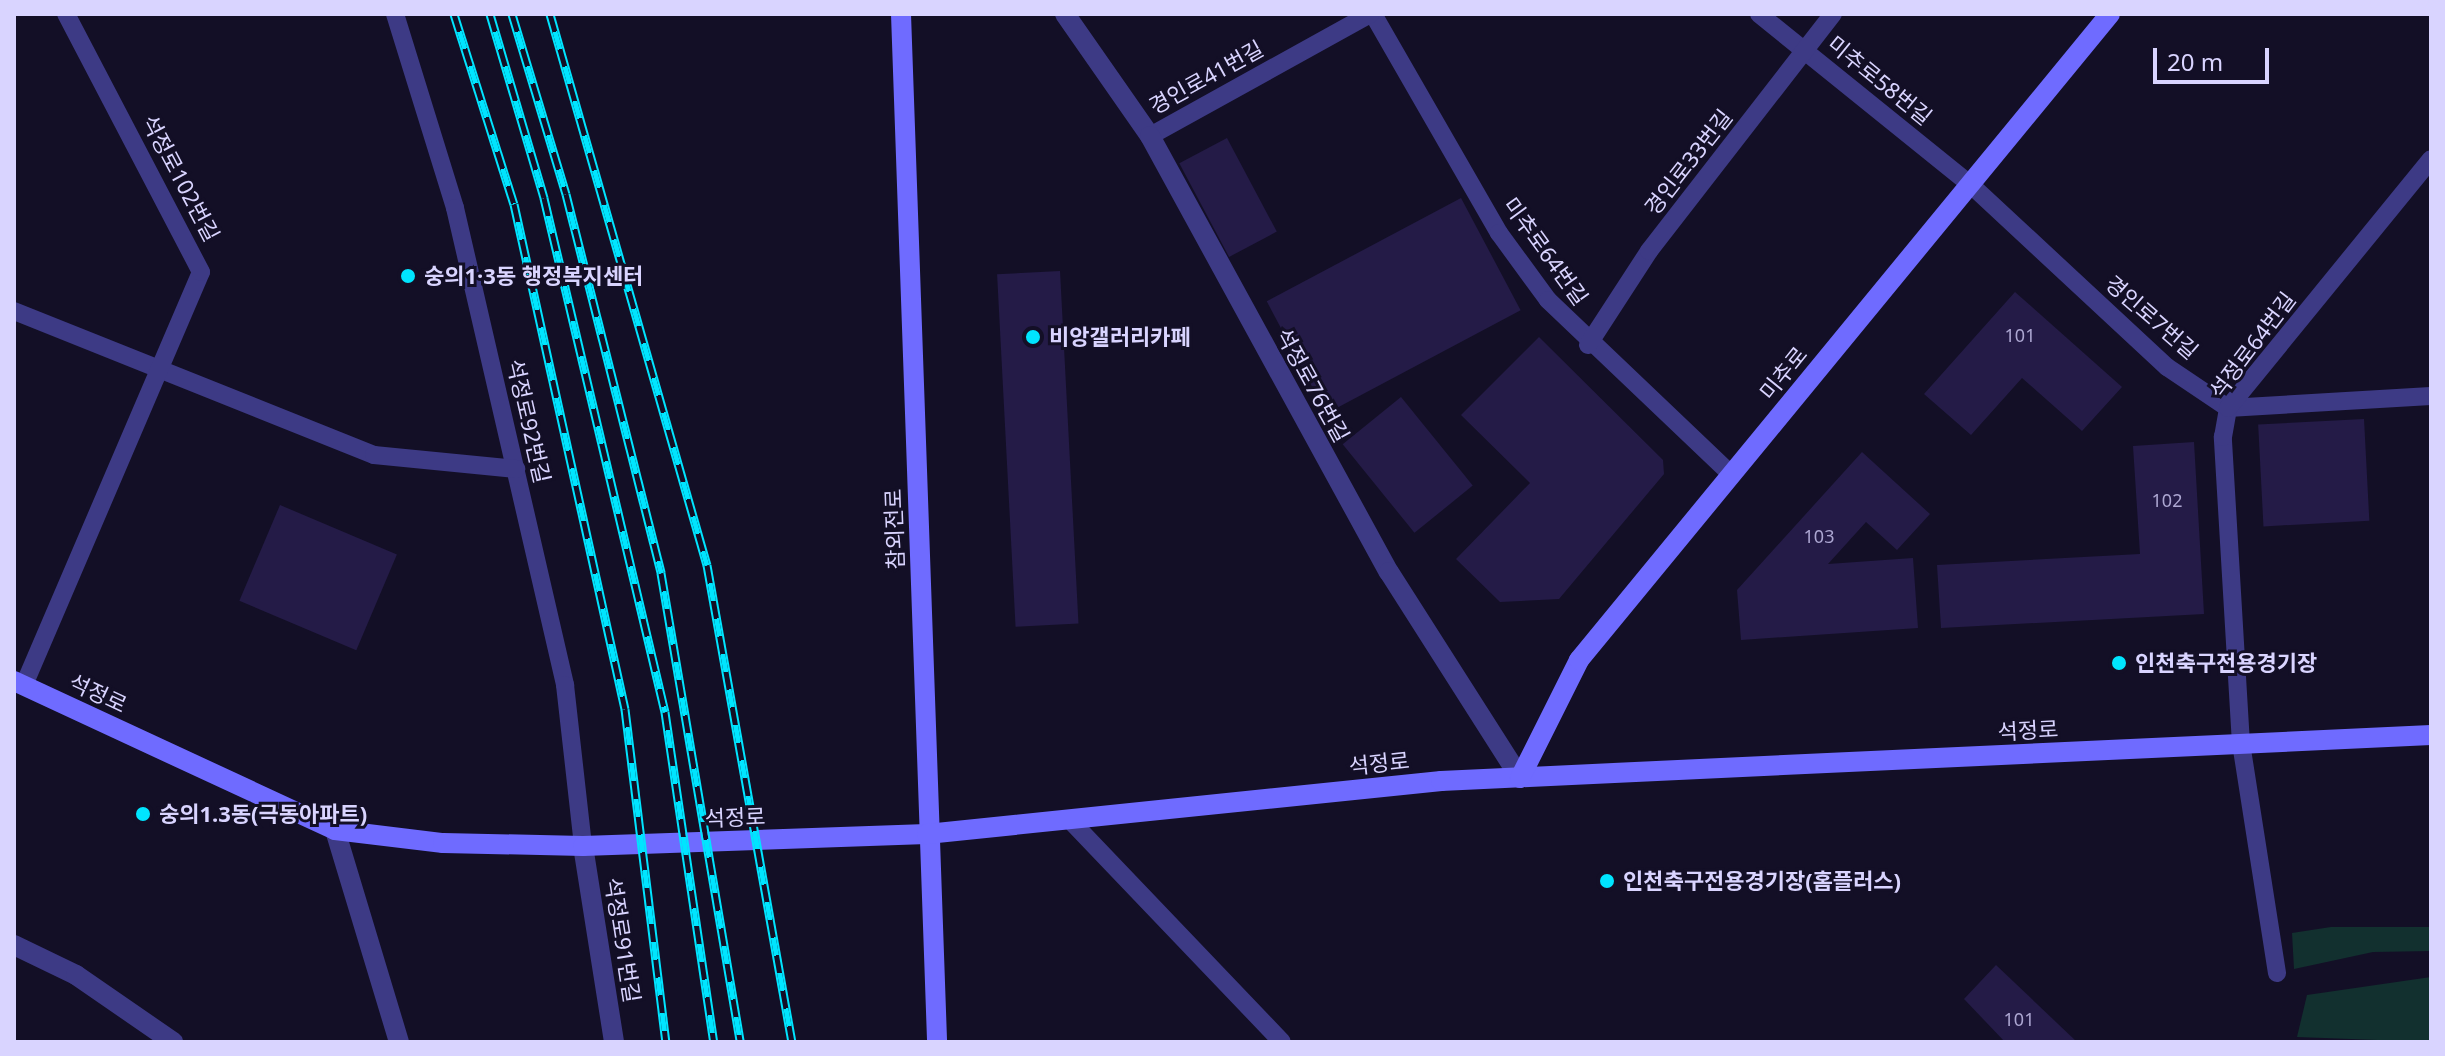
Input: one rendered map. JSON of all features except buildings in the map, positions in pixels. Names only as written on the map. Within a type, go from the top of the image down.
[{"type":"main road","name":"참외전로","points":[[901,14],[927,834],[937,1042]]},
{"type":"main road","name":"미추로","points":[[1520,778],[1579,660],[2110,14]]},
{"type":"main road","name":"석정로","points":[[19,683],[335,830],[443,843],[583,846],[927,834],[1520,778],[2431,735]]},
{"type":"street","name":"석정로76번길","points":[[1065,14],[1150,136],[1389,572],[1520,778]]},
{"type":"street","points":[[335,830],[399,1042]]},
{"type":"street","name":"석정로91번길","points":[[583,846],[614,1042]]},
{"type":"street","points":[[14,945],[76,975],[173,1042]]},
{"type":"lane","name":"석정로102번길","points":[[19,683],[163,371],[201,272],[66,14]]},
{"type":"lane","name":"석정로92번길","points":[[395,14],[455,208],[565,685],[583,846]]},
{"type":"lane","name":"경인로41번길","points":[[1150,136],[1372,14]]},
{"type":"lane","name":"미추로64번길","points":[[1372,14],[1499,233],[1588,345],[1731,474]]},
{"type":"lane","name":"미추로58번길","points":[[1759,14],[1970,184]]},
{"type":"lane","name":"경인로33번길","points":[[1588,345],[1649,251],[1833,14]]},
{"type":"lane","name":"석정로64번길","points":[[2277,973],[2241,744],[2223,437],[2228,408],[2431,159]]},
{"type":"lane","name":"경인로7번길","points":[[1970,184],[2167,367],[2228,408]]},
{"type":"lane","points":[[14,311],[374,455],[516,469]]},
{"type":"lane","points":[[2228,408],[2431,396]]},
{"type":"lane","points":[[1069,819],[1282,1042]]},
{"type":"green space","points":[[2331,927],[2431,927],[2431,951],[2373,952],[2294,969],[2292,933]]},
{"type":"green space","points":[[2431,977],[2431,1042],[2297,1037],[2307,995]]},
{"type":"railway","points":[[454,14],[514,204],[625,709],[666,1042]]},
{"type":"railway","points":[[490,14],[544,198],[665,712],[714,1042]]},
{"type":"railway","points":[[512,14],[566,194],[661,573],[740,1042]]},
{"type":"railway","points":[[550,14],[707,565],[792,1042]]},
{"type":"place","name":"숭의1·3동 행정복지센터","points":[[408,276]]},
{"type":"place","name":"비앙갤러리카페","points":[[1033,337]]},
{"type":"place","name":"인천축구전용경기장","points":[[2119,663]]},
{"type":"place","name":"숭의1.3동(극동아파트)","points":[[143,814]]},
{"type":"place","name":"인천축구전용경기장(홈플러스)","points":[[1607,881]]}]
